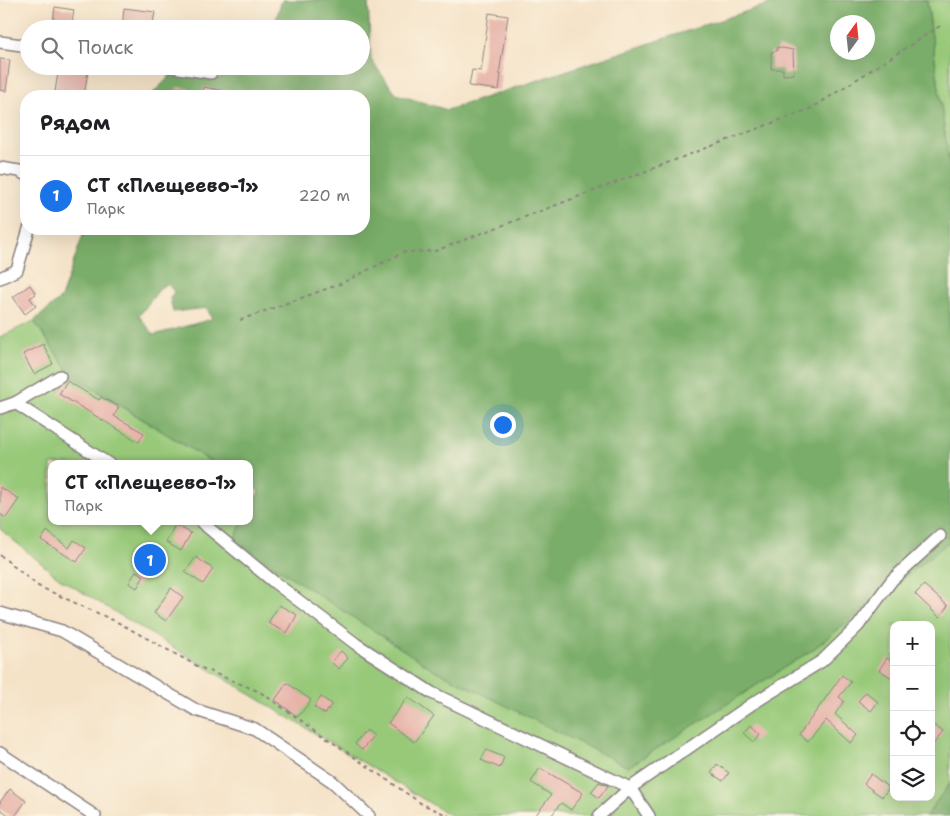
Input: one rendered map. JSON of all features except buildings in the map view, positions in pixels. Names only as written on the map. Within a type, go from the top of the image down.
[{"type":"lane","points":[[0,42],[20,45]]},
{"type":"lane","points":[[0,168],[20,171]]},
{"type":"lane","points":[[0,278],[17,270],[27,235]]},
{"type":"lane","points":[[0,408],[14,403],[60,376]]},
{"type":"lane","points":[[14,403],[103,460]]},
{"type":"lane","points":[[205,525],[274,582],[356,644],[432,693],[630,788],[649,816]]},
{"type":"lane","points":[[598,816],[630,788],[752,704],[822,661],[858,626],[892,580],[940,536]]},
{"type":"lane","points":[[0,613],[62,631],[196,710],[255,729],[333,782],[369,816]]},
{"type":"lane","points":[[0,753],[95,816]]},
{"type":"path","points":[[240,320],[340,284],[404,252],[435,251],[812,108],[943,24]]},
{"type":"path","points":[[0,554],[38,586],[117,622],[199,667],[260,692],[422,804],[449,816]]},
{"type":"green space","points":[[282,0],[368,0],[369,20],[276,20]]},
{"type":"green space","points":[[781,0],[927,0],[950,171],[950,541],[812,650],[628,767],[431,668],[234,540],[241,525],[253,525],[253,502],[259,491],[253,487],[253,460],[209,460],[71,375],[34,321],[61,298],[83,235],[370,235],[370,90],[156,90],[171,75],[199,75],[212,81],[227,75],[370,75],[370,40],[371,60],[396,94],[447,110]],"holes":[[[168,284],[174,292],[170,298],[173,312],[207,308],[212,319],[154,335],[139,316],[161,287]]]},
{"type":"green space","points":[[927,0],[950,0],[950,171]]},
{"type":"green space","points":[[34,321],[71,375],[209,460],[48,460],[48,525],[241,525],[234,540],[812,650],[950,541],[950,783],[926,816],[451,816],[59,578],[0,529],[0,337]]},
{"type":"green space","points":[[950,783],[950,816],[926,816]]},
{"type":"place","name":"СТ «Плещеево-1»","points":[[150,560]]}]
